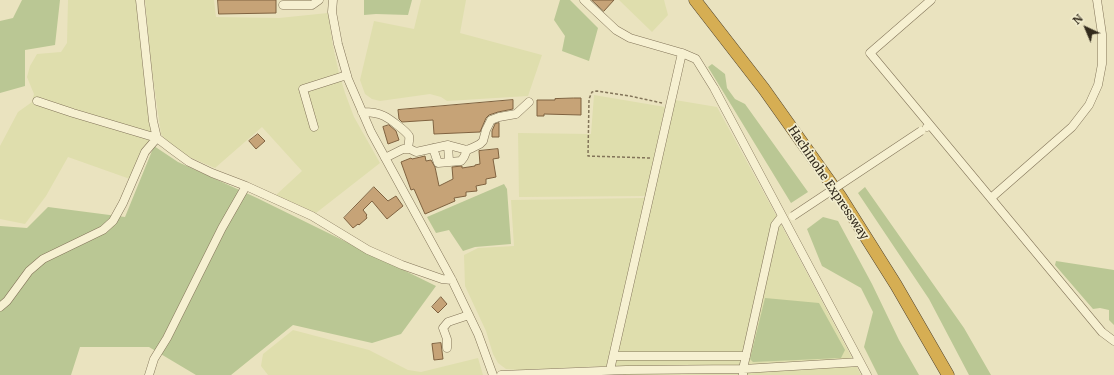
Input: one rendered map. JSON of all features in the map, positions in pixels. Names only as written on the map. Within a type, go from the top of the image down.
[{"type":"highway","name":"Hachinohe Expressway","points":[[695,0],[764,89],[840,196],[896,285],[948,375]]},
{"type":"street","points":[[140,0],[153,121],[157,138]]},
{"type":"street","points":[[283,5],[312,5],[319,0]]},
{"type":"street","points":[[333,0],[332,12],[338,44],[347,75],[362,112],[371,132],[452,280],[478,334],[493,375]]},
{"type":"street","points":[[584,0],[616,30],[630,38],[682,53],[696,59],[714,88],[867,375]]},
{"type":"street","points":[[931,0],[870,52],[1102,332],[1114,341]]},
{"type":"street","points":[[991,198],[1072,127],[1088,105],[1098,85],[1102,64],[1102,34],[1097,0]]},
{"type":"street","points":[[610,370],[682,53]]},
{"type":"street","points":[[314,127],[303,89],[347,75]]},
{"type":"street","points":[[37,101],[157,138],[189,162],[312,216],[368,250],[402,265],[442,279],[452,280]]},
{"type":"street","points":[[385,158],[403,149],[410,149],[416,152],[448,145],[467,150],[483,141],[491,120],[516,114],[529,102]]},
{"type":"street","points":[[362,112],[370,112],[383,116],[403,130],[409,136],[408,149]]},
{"type":"street","points":[[743,372],[775,225],[784,219],[793,216],[930,125]]},
{"type":"street","points":[[0,308],[8,300],[29,271],[43,259],[103,230],[113,221],[123,203],[145,152],[157,138]]},
{"type":"street","points":[[448,145],[449,161]]},
{"type":"street","points":[[433,148],[438,163],[461,161],[467,150]]},
{"type":"street","points":[[149,375],[154,359],[167,338],[222,228],[246,186]]},
{"type":"street","points":[[447,348],[447,339],[443,328],[448,322],[469,315]]},
{"type":"street","points":[[614,356],[746,356]]},
{"type":"street","points":[[502,375],[610,370],[626,372],[743,372],[860,362]]},
{"type":"path","points":[[658,158],[588,156],[589,99],[592,92],[597,91],[630,96],[670,105]]},
{"type":"green space","points":[[22,0],[60,0],[55,45],[25,50],[25,86],[0,93],[0,21],[13,18]]},
{"type":"green space","points":[[68,0],[136,0],[152,132],[151,139],[130,179],[68,157],[46,196],[25,224],[0,219],[0,146],[18,112],[32,102],[34,94],[27,77],[30,66],[37,54],[61,52],[67,43]]},
{"type":"green space","points":[[145,0],[214,0],[216,17],[279,18],[328,13],[333,46],[345,93],[354,117],[380,163],[316,213],[276,195],[302,171],[262,127],[215,168],[189,157],[168,144],[161,134],[151,64]]},
{"type":"green space","points":[[364,0],[412,0],[408,15],[364,15]]},
{"type":"green space","points":[[421,0],[466,0],[460,33],[542,55],[528,96],[447,101],[441,97],[430,94],[380,101],[372,99],[365,94],[360,80],[374,21],[414,29]]},
{"type":"green space","points":[[560,0],[570,0],[598,28],[589,61],[562,51],[565,36],[554,20]]},
{"type":"green space","points":[[619,0],[664,0],[668,15],[652,32]]},
{"type":"green space","points":[[712,64],[725,74],[727,88],[735,99],[745,104],[808,192],[791,203],[708,67]]},
{"type":"green space","points":[[594,95],[665,107],[646,196],[519,197],[518,133],[591,134]]},
{"type":"green space","points":[[675,100],[717,107],[861,375],[623,375],[623,366],[613,367]]},
{"type":"green space","points":[[154,146],[178,162],[257,198],[436,286],[401,334],[372,343],[293,325],[231,375],[196,375],[149,347],[80,347],[71,375],[0,375],[0,226],[27,228],[48,207],[125,217]]},
{"type":"green space","points":[[504,184],[507,189],[511,244],[475,247],[463,251],[449,230],[436,233],[427,217]]},
{"type":"green space","points":[[865,187],[964,328],[991,375],[969,375],[929,299],[858,193]]},
{"type":"green space","points":[[646,198],[608,366],[518,370],[506,369],[498,363],[493,354],[486,331],[465,286],[464,255],[478,248],[514,246],[511,200]]},
{"type":"green space","points":[[823,217],[838,221],[872,284],[899,340],[919,375],[878,375],[864,347],[873,312],[861,288],[822,266],[807,229]]},
{"type":"green space","points":[[1056,261],[1114,270],[1114,325],[1109,320],[1109,310],[1100,308],[1093,309],[1055,265]]},
{"type":"green space","points":[[765,298],[819,303],[845,350],[841,358],[753,362],[750,359]]},
{"type":"green space","points":[[293,330],[369,350],[408,370],[421,372],[478,358],[483,375],[268,375],[261,366],[263,354]]},
{"type":"building","points":[[218,0],[276,0],[276,13],[219,14]]},
{"type":"building","points":[[592,0],[614,0],[604,11]]},
{"type":"building","points":[[581,98],[581,115],[544,114],[544,116],[537,116],[537,100]]},
{"type":"building","points":[[513,100],[513,109],[489,115],[486,118],[480,132],[434,134],[433,120],[402,122],[399,119],[398,110]]},
{"type":"building","points":[[499,123],[499,137],[492,137],[492,131],[495,124]]},
{"type":"building","points":[[389,125],[396,131],[399,140],[388,144],[383,127]]},
{"type":"building","points":[[258,134],[265,141],[256,149],[249,141]]},
{"type":"building","points":[[498,149],[499,158],[493,159],[496,177],[486,179],[486,184],[476,186],[477,191],[466,192],[466,196],[454,198],[455,201],[425,214],[414,189],[411,190],[401,162],[411,158],[425,156],[426,161],[431,160],[435,167],[439,186],[453,179],[452,167],[462,166],[462,168],[475,166],[480,164],[479,151]]},
{"type":"building","points":[[374,187],[388,201],[396,196],[403,206],[387,219],[372,201],[363,210],[367,215],[367,218],[353,228],[344,218]]},
{"type":"building","points":[[441,297],[447,304],[438,313],[432,307]]},
{"type":"building","points":[[441,343],[443,359],[434,360],[432,344]]}]
